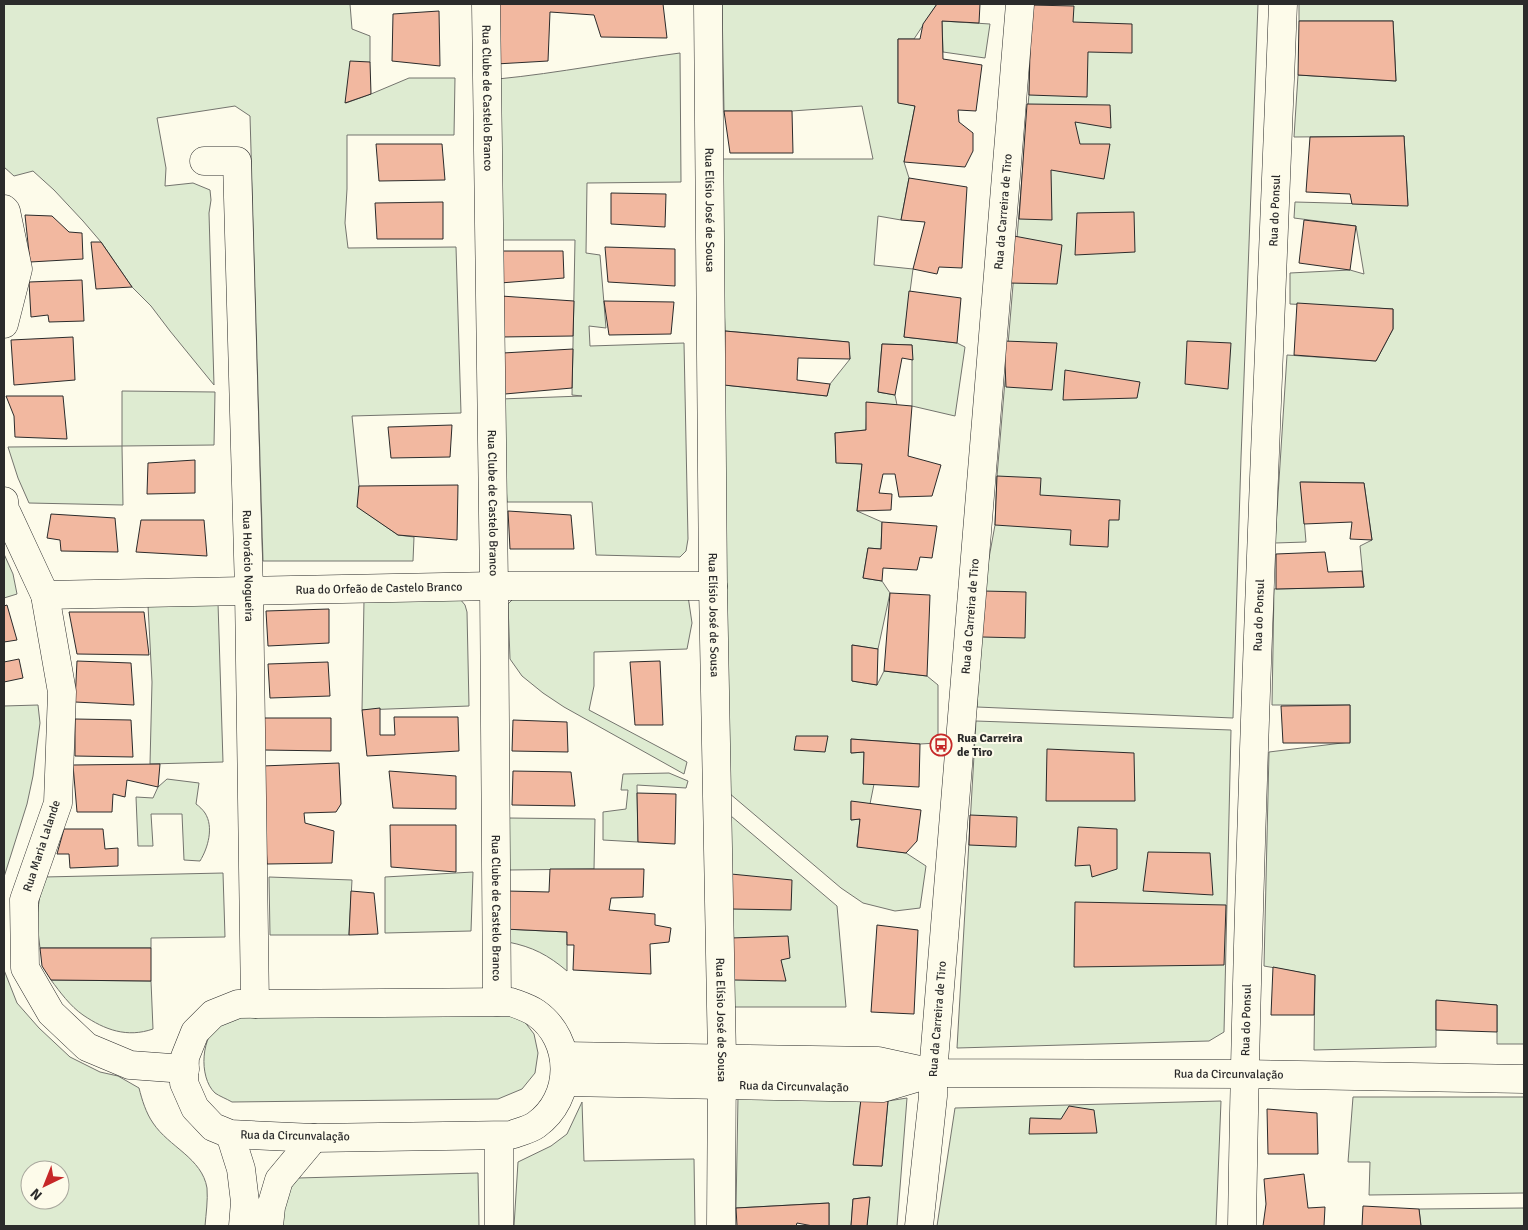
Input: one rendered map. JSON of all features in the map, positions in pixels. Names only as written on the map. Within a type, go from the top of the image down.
[{"type":"street","name":"Rua Clube de Castelo Branco","points":[[486,4],[494,586],[497,1002]]},
{"type":"street","name":"Rua Elísio José de Sousa","points":[[708,4],[713,586],[722,1072],[721,1226]]},
{"type":"street","name":"Rua da Carreira de Tiro","points":[[919,1226],[933,1096],[933,1073],[1020,4]]},
{"type":"street","name":"Rua do Ponsul","points":[[1242,1226],[1244,1074],[1258,655],[1283,4]]},
{"type":"street","name":"Rua Horácio Nogueira","points":[[204,161],[237,160],[249,591],[255,1004]]},
{"type":"street","points":[[4,208],[6,210],[18,269],[4,324]]},
{"type":"street","name":"Rua Maria Lalande","points":[[4,501],[5,508],[45,595],[62,692],[58,803],[24,900],[25,968],[51,1013],[87,1047],[130,1065],[184,1070]]},
{"type":"street","name":"Rua do Orfeão de Castelo Branco","points":[[45,595],[494,586],[713,586]]},
{"type":"street","name":"Rua da Circunvalação","points":[[497,1002],[511,1002],[535,1012],[554,1031],[564,1056],[564,1082],[554,1107],[535,1125],[511,1135],[314,1138],[230,1134],[214,1127],[195,1108],[184,1083],[185,1057],[195,1032],[213,1014],[238,1004],[497,1002]]},
{"type":"street","name":"Rua da Circunvalação","points":[[564,1056],[882,1088],[933,1073],[1244,1074],[1524,1079]]},
{"type":"street","name":"Rua da Circunvalação","points":[[564,1082],[722,1072]]},
{"type":"street","points":[[230,1134],[241,1169],[245,1202],[243,1226]]},
{"type":"street","points":[[499,1136],[500,1226]]},
{"type":"street","points":[[269,1226],[271,1207],[279,1180],[314,1138]]},
{"type":"green space","points":[[4,4],[350,4],[352,29],[370,36],[370,62],[346,103],[409,78],[455,78],[454,135],[347,135],[345,223],[348,248],[456,247],[461,413],[352,416],[359,486],[358,507],[398,535],[414,537],[413,561],[263,561],[250,116],[235,106],[157,118],[166,168],[165,186],[193,183],[210,190],[214,385],[151,306],[132,287],[101,242],[54,190],[33,171],[14,176],[4,167]]},
{"type":"green space","points":[[722,4],[937,4],[914,39],[898,39],[898,102],[915,106],[904,162],[909,178],[901,220],[878,216],[874,265],[913,269],[904,337],[957,343],[965,347],[955,416],[912,406],[912,345],[882,344],[878,392],[895,395],[897,405],[867,403],[866,430],[835,433],[836,462],[862,464],[857,511],[882,522],[881,549],[868,548],[863,578],[882,581],[890,593],[878,649],[852,645],[852,681],[877,685],[884,671],[927,676],[938,685],[938,743],[920,744],[851,739],[851,753],[864,752],[863,783],[874,784],[870,804],[851,802],[851,820],[860,819],[857,846],[906,853],[926,866],[920,908],[895,911],[863,903],[841,888],[729,793],[724,385],[827,396],[830,384],[850,359],[848,342],[725,331],[719,159],[873,159],[862,106],[792,111],[724,111]]},
{"type":"green space","points":[[1031,4],[1258,4],[1233,718],[977,707],[983,591],[995,525],[997,476],[1029,94]]},
{"type":"green space","points":[[1299,4],[1524,4],[1524,1044],[1497,1044],[1497,1005],[1436,1001],[1436,1047],[1314,1050],[1315,975],[1264,966],[1269,752],[1350,742],[1350,705],[1272,705],[1274,589],[1364,587],[1360,546],[1372,540],[1364,483],[1301,482],[1306,542],[1275,543],[1287,355],[1376,361],[1393,329],[1393,309],[1290,304],[1290,273],[1350,270],[1364,274],[1356,226],[1294,218],[1295,202],[1408,205],[1404,136],[1294,137],[1298,75],[1396,81],[1393,21],[1299,21]]},
{"type":"green space","points":[[942,21],[990,24],[985,58],[943,52]]},
{"type":"green space","points":[[680,53],[681,182],[587,183],[586,253],[600,255],[606,328],[589,326],[590,346],[684,343],[688,539],[686,551],[680,557],[596,555],[592,502],[507,502],[501,399],[582,396],[572,395],[575,240],[500,240],[498,79],[544,74]]},
{"type":"green space","points":[[122,391],[215,392],[214,445],[122,446]]},
{"type":"green space","points":[[122,446],[123,505],[29,503],[18,478],[8,447]]},
{"type":"green space","points":[[4,554],[13,574],[17,594],[4,598]]},
{"type":"green space","points":[[688,596],[692,623],[687,649],[594,652],[594,686],[589,710],[687,762],[684,774],[564,707],[522,676],[510,659],[508,604],[513,599]]},
{"type":"green space","points":[[460,599],[465,605],[467,612],[469,706],[362,710],[364,600]]},
{"type":"green space","points":[[218,603],[223,762],[150,764],[152,682],[148,605]]},
{"type":"green space","points":[[38,705],[40,723],[33,776],[27,804],[4,877],[4,706]]},
{"type":"green space","points":[[976,721],[1231,730],[1224,1032],[1209,1041],[957,1048]]},
{"type":"green space","points":[[669,773],[688,781],[686,788],[637,785],[638,842],[603,840],[603,812],[626,809],[628,790],[621,790],[623,774]]},
{"type":"green space","points":[[167,779],[199,783],[196,804],[205,813],[209,825],[209,837],[200,861],[184,860],[182,814],[151,814],[153,846],[138,846],[136,797],[153,798],[158,787]]},
{"type":"green space","points":[[731,816],[837,906],[846,1007],[732,1007]]},
{"type":"green space","points":[[509,818],[595,819],[594,869],[509,870]]},
{"type":"green space","points":[[473,872],[471,931],[385,933],[385,877]]},
{"type":"green space","points":[[223,873],[225,937],[151,938],[151,948],[40,948],[38,912],[44,877]]},
{"type":"green space","points":[[269,877],[352,880],[349,935],[270,935]]},
{"type":"green space","points":[[504,929],[567,932],[567,971],[540,952],[508,942]]},
{"type":"green space","points":[[4,970],[17,1003],[39,1028],[70,1057],[100,1072],[118,1076],[139,1088],[144,1106],[153,1123],[167,1139],[192,1161],[204,1178],[207,1188],[205,1226],[4,1226]]},
{"type":"green space","points":[[51,980],[151,981],[153,1029],[134,1033],[116,1031],[100,1025],[74,1007]]},
{"type":"green space","points":[[502,1009],[524,1021],[534,1034],[538,1053],[535,1073],[522,1089],[498,1099],[232,1102],[215,1093],[206,1077],[204,1056],[209,1036],[221,1023],[240,1017]]},
{"type":"green space","points":[[738,1097],[861,1099],[854,1165],[882,1166],[888,1101],[907,1098],[897,1226],[867,1226],[869,1197],[853,1199],[851,1226],[829,1226],[829,1203],[736,1208]]},
{"type":"green space","points":[[1353,1097],[1524,1097],[1524,1193],[1369,1195],[1370,1162],[1348,1162]]},
{"type":"green space","points":[[1221,1101],[1216,1226],[937,1226],[955,1108]]},
{"type":"green space","points":[[582,1102],[584,1161],[694,1159],[695,1226],[514,1226],[518,1162],[551,1146],[567,1134]]},
{"type":"green space","points":[[478,1173],[479,1226],[281,1226],[282,1206],[298,1178]]},
{"type":"green space","points":[[1524,1208],[1524,1226],[1421,1226],[1419,1209]]},
{"type":"building","points":[[497,4],[663,4],[667,38],[601,37],[594,15],[550,12],[548,61],[496,64]]},
{"type":"building","points":[[937,4],[980,4],[979,23],[942,21],[943,59],[982,65],[976,111],[958,110],[959,122],[973,133],[973,151],[965,167],[904,162],[915,106],[898,103],[898,39],[920,39],[923,24]]},
{"type":"building","points":[[1031,5],[1074,6],[1073,22],[1132,24],[1132,53],[1088,52],[1087,97],[1029,95]]},
{"type":"building","points":[[439,11],[440,66],[392,61],[393,14]]},
{"type":"building","points":[[1299,21],[1393,21],[1396,81],[1298,75]]},
{"type":"building","points":[[350,61],[370,62],[371,94],[345,103]]},
{"type":"building","points":[[1027,104],[1110,105],[1111,128],[1075,122],[1080,144],[1110,144],[1104,179],[1051,170],[1052,220],[1019,219]]},
{"type":"building","points":[[724,111],[792,111],[793,153],[730,153]]},
{"type":"building","points":[[1404,136],[1408,206],[1352,204],[1350,194],[1306,192],[1310,137]]},
{"type":"building","points":[[376,144],[442,144],[445,180],[379,181]]},
{"type":"building","points":[[909,178],[967,187],[962,268],[939,267],[937,274],[913,269],[925,222],[901,220]]},
{"type":"building","points":[[611,193],[666,194],[665,227],[611,224]]},
{"type":"building","points":[[443,202],[443,239],[377,239],[375,203]]},
{"type":"building","points":[[1134,212],[1135,252],[1075,255],[1077,213]]},
{"type":"building","points":[[25,215],[52,216],[69,232],[82,233],[83,259],[30,262]]},
{"type":"building","points":[[1304,220],[1356,226],[1350,270],[1299,263]]},
{"type":"building","points":[[1014,236],[1062,245],[1057,284],[1008,283]]},
{"type":"building","points":[[91,242],[101,242],[132,287],[96,289]]},
{"type":"building","points":[[605,247],[675,249],[675,286],[608,282]]},
{"type":"building","points":[[502,251],[563,251],[564,278],[500,283]]},
{"type":"building","points":[[82,280],[84,321],[49,322],[48,315],[31,317],[29,282]]},
{"type":"building","points":[[909,291],[961,298],[957,343],[904,337]]},
{"type":"building","points":[[501,296],[574,301],[573,336],[501,337]]},
{"type":"building","points":[[604,301],[674,302],[671,334],[609,335]]},
{"type":"building","points":[[1297,303],[1393,309],[1393,329],[1376,361],[1294,355]]},
{"type":"building","points":[[725,331],[849,342],[850,359],[798,358],[797,380],[830,384],[827,396],[724,385]]},
{"type":"building","points":[[73,337],[75,380],[14,385],[11,340]]},
{"type":"building","points":[[1004,341],[1057,343],[1052,390],[1006,387]]},
{"type":"building","points":[[1187,341],[1231,343],[1228,389],[1185,384]]},
{"type":"building","points":[[882,344],[912,345],[913,360],[902,358],[895,395],[878,392]]},
{"type":"building","points":[[573,349],[572,388],[505,394],[503,353]]},
{"type":"building","points":[[1065,370],[1140,382],[1137,398],[1063,400]]},
{"type":"building","points":[[6,396],[63,396],[67,439],[15,437],[14,416]]},
{"type":"building","points":[[866,402],[912,406],[908,456],[941,465],[932,496],[899,497],[895,474],[883,474],[879,493],[892,494],[891,510],[857,511],[862,464],[836,463],[835,433],[866,430]]},
{"type":"building","points":[[452,425],[450,457],[391,458],[388,427]]},
{"type":"building","points":[[195,460],[195,493],[147,494],[148,463]]},
{"type":"building","points":[[997,476],[1041,478],[1040,495],[1120,500],[1119,520],[1109,520],[1108,547],[1070,545],[1071,530],[995,525]]},
{"type":"building","points":[[1300,482],[1364,483],[1372,540],[1350,539],[1352,522],[1304,524]]},
{"type":"building","points":[[458,485],[457,540],[398,535],[357,507],[359,486]]},
{"type":"building","points":[[508,511],[571,515],[574,549],[510,549]]},
{"type":"building","points":[[51,514],[115,518],[118,552],[61,551],[60,540],[47,538]]},
{"type":"building","points":[[141,520],[204,520],[207,556],[136,552]]},
{"type":"building","points":[[882,522],[937,526],[932,558],[920,557],[917,570],[883,568],[882,581],[863,578],[868,548],[881,549]]},
{"type":"building","points":[[1325,552],[1328,572],[1362,571],[1364,587],[1276,589],[1276,554]]},
{"type":"building","points":[[983,591],[1026,592],[1025,638],[982,637]]},
{"type":"building","points":[[890,593],[930,595],[927,676],[884,671]]},
{"type":"building","points":[[7,605],[17,640],[4,642],[4,606]]},
{"type":"building","points":[[329,609],[329,643],[268,646],[266,611]]},
{"type":"building","points":[[69,612],[144,612],[149,655],[77,654]]},
{"type":"building","points":[[852,645],[878,649],[877,685],[852,681]]},
{"type":"building","points":[[19,659],[23,678],[4,682],[4,662]]},
{"type":"building","points":[[77,661],[131,663],[134,705],[75,702]]},
{"type":"building","points":[[660,661],[663,725],[635,725],[630,662]]},
{"type":"building","points":[[328,662],[330,696],[270,698],[268,664]]},
{"type":"building","points":[[1350,705],[1350,743],[1283,743],[1281,706]]},
{"type":"building","points":[[380,708],[380,735],[395,735],[394,717],[458,717],[459,751],[367,756],[362,710]]},
{"type":"building","points":[[264,718],[331,718],[331,751],[264,750]]},
{"type":"building","points":[[75,719],[131,720],[133,757],[75,756]]},
{"type":"building","points":[[513,720],[567,722],[568,752],[512,751]]},
{"type":"building","points":[[796,736],[828,736],[825,752],[794,750]]},
{"type":"building","points":[[851,739],[920,744],[919,787],[863,784],[864,752],[851,753]]},
{"type":"building","points":[[1047,749],[1134,753],[1135,801],[1046,801]]},
{"type":"building","points":[[339,763],[341,804],[336,812],[304,813],[305,823],[334,831],[332,863],[267,864],[262,766]]},
{"type":"building","points":[[160,764],[158,787],[127,780],[125,797],[113,794],[112,812],[77,812],[73,765]]},
{"type":"building","points":[[389,771],[456,776],[456,809],[393,808]]},
{"type":"building","points":[[513,771],[571,772],[575,806],[512,805]]},
{"type":"building","points":[[637,793],[676,794],[675,844],[638,842]]},
{"type":"building","points":[[851,801],[921,810],[917,841],[906,853],[857,847],[860,819],[851,820]]},
{"type":"building","points":[[970,815],[1017,817],[1016,847],[969,845]]},
{"type":"building","points":[[390,825],[456,825],[456,872],[391,867]]},
{"type":"building","points":[[1078,827],[1117,829],[1117,869],[1092,877],[1090,865],[1075,866]]},
{"type":"building","points":[[64,829],[103,829],[105,849],[118,848],[118,866],[70,868],[69,854],[57,854]]},
{"type":"building","points":[[1148,852],[1210,853],[1213,895],[1143,891]]},
{"type":"building","points":[[550,869],[644,869],[643,897],[611,898],[609,910],[655,914],[655,925],[671,928],[669,942],[650,944],[651,974],[573,970],[574,945],[567,945],[567,932],[504,929],[507,891],[549,892]]},
{"type":"building","points":[[731,874],[792,880],[791,910],[731,909]]},
{"type":"building","points":[[351,891],[374,893],[378,934],[349,935]]},
{"type":"building","points":[[1075,902],[1226,905],[1224,965],[1074,967]]},
{"type":"building","points":[[877,925],[918,930],[914,1014],[871,1012]]},
{"type":"building","points":[[788,936],[790,958],[781,960],[786,981],[734,980],[731,938]]},
{"type":"building","points":[[40,948],[151,948],[151,981],[51,980],[42,966]]},
{"type":"building","points":[[1273,967],[1315,975],[1314,1015],[1271,1015]]},
{"type":"building","points":[[1436,1000],[1497,1005],[1497,1032],[1436,1030]]},
{"type":"building","points":[[861,1099],[888,1101],[882,1166],[853,1165]]},
{"type":"building","points":[[1069,1106],[1094,1110],[1097,1133],[1029,1134],[1030,1118],[1061,1119]]},
{"type":"building","points":[[1267,1109],[1317,1113],[1318,1154],[1268,1154]]},
{"type":"building","points":[[1304,1174],[1308,1208],[1325,1207],[1324,1226],[1263,1226],[1266,1204],[1264,1179]]},
{"type":"building","points":[[870,1197],[867,1226],[851,1226],[853,1199]]},
{"type":"building","points":[[829,1203],[829,1226],[797,1223],[796,1226],[737,1226],[736,1208]]},
{"type":"building","points":[[1363,1206],[1419,1209],[1421,1226],[1362,1226]]},
{"type":"place","name":"Rua Carreira de Tiro","points":[[941,745]]}]
